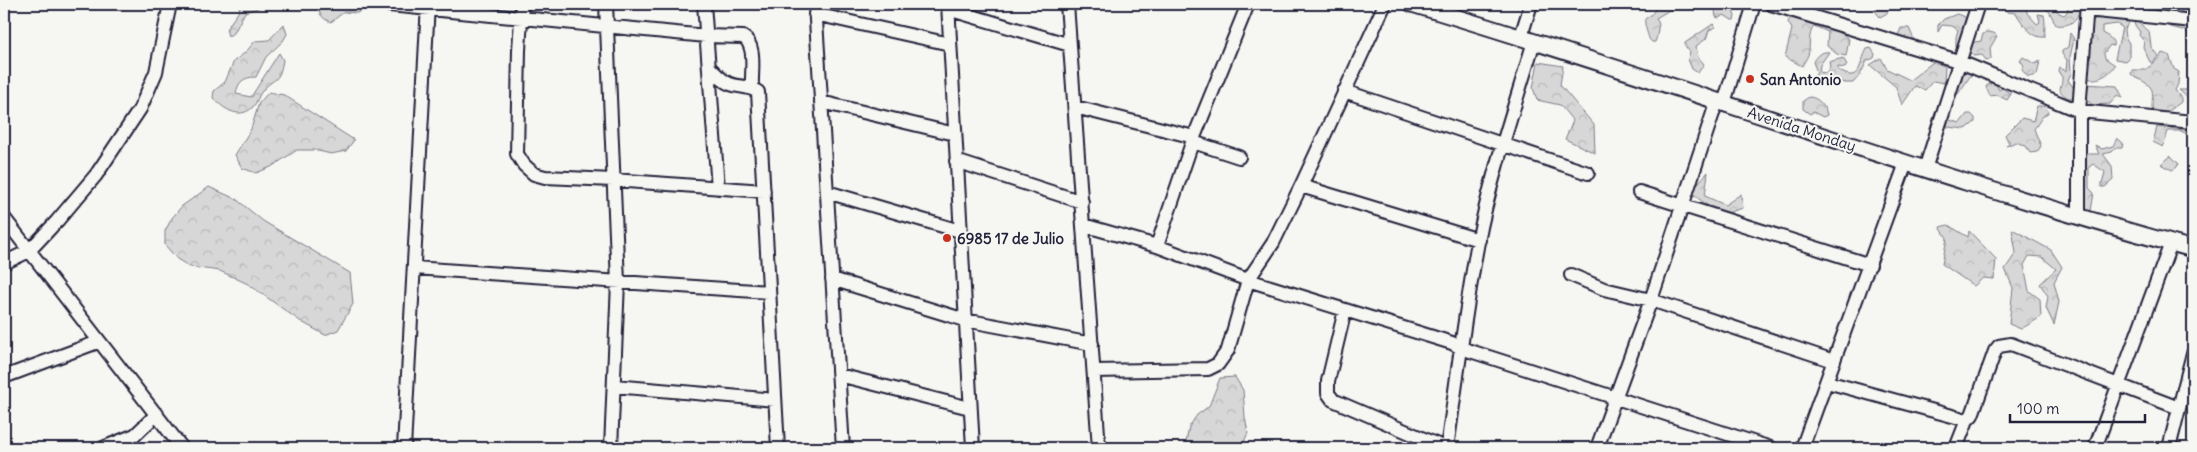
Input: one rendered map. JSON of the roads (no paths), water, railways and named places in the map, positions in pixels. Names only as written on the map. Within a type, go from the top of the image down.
[{"type":"main road","name":"Avenida Monday","points":[[1412,4],[1527,39],[1925,169],[2193,249]]},
{"type":"street","points":[[4,264],[29,251],[96,175],[140,109],[156,72],[170,4]]},
{"type":"street","points":[[522,4],[517,154],[524,165],[534,174],[545,177],[764,190]]},
{"type":"street","points":[[606,4],[618,282],[611,448]]},
{"type":"street","points":[[704,4],[718,188]]},
{"type":"street","points":[[1067,4],[1099,448]]},
{"type":"street","points":[[1157,246],[1194,139],[1248,4]]},
{"type":"street","points":[[1094,370],[1208,369],[1218,364],[1228,350],[1248,280],[1273,243],[1385,4]]},
{"type":"street","points":[[1345,310],[1328,381],[1328,393],[1332,400],[1446,448],[1479,240],[1504,145],[1527,39],[1531,4]]},
{"type":"street","points":[[1597,448],[1651,300],[1754,4]]},
{"type":"street","points":[[1771,4],[1958,61],[2079,111],[2193,122]]},
{"type":"street","points":[[1925,169],[1958,61],[1978,4]]},
{"type":"street","points":[[389,5],[428,6],[521,18],[706,36],[743,37],[748,40],[751,47],[752,87]]},
{"type":"street","points":[[404,448],[428,6]]},
{"type":"street","points":[[973,448],[948,6],[1070,45]]},
{"type":"street","points":[[2079,216],[2079,111],[2087,7],[2193,21]]},
{"type":"street","points":[[843,448],[815,9],[950,44]]},
{"type":"street","points":[[710,68],[730,84],[752,87],[758,92],[778,448]]},
{"type":"street","points":[[1344,91],[1588,172]]},
{"type":"street","points":[[821,102],[955,134]]},
{"type":"street","points":[[1075,107],[1194,139],[1239,157]]},
{"type":"street","points":[[956,161],[1082,202]]},
{"type":"street","points":[[1802,448],[1906,163]]},
{"type":"street","points":[[1301,186],[1479,240]]},
{"type":"street","points":[[827,192],[960,231]]},
{"type":"street","points":[[1639,192],[1870,265]]},
{"type":"street","points":[[4,218],[98,342],[157,414],[182,448]]},
{"type":"street","points":[[1083,225],[1157,246],[1248,280],[1452,343],[1461,348],[1771,448]]},
{"type":"street","points":[[2096,448],[2171,243]]},
{"type":"street","points":[[414,268],[769,292]]},
{"type":"street","points":[[1571,275],[1604,290],[1651,300],[1834,361]]},
{"type":"street","points":[[832,279],[966,320],[1092,344]]},
{"type":"street","points":[[4,377],[98,342]]},
{"type":"street","points":[[1958,445],[1967,420],[1972,415],[1995,351],[2005,344],[2011,344],[2179,408]]},
{"type":"street","points":[[2169,448],[2193,353]]},
{"type":"street","points":[[838,375],[970,408]]},
{"type":"street","points":[[1827,382],[1967,420]]},
{"type":"street","points":[[614,386],[775,400]]},
{"type":"street","points":[[1940,413],[1954,424],[1958,432],[1958,445]]},
{"type":"street","points":[[103,448],[135,435],[157,414]]},
{"type":"place","name":"San Antonio","points":[[1750,79]]},
{"type":"place","name":"6985 17 de Julio","points":[[947,238]]}]
